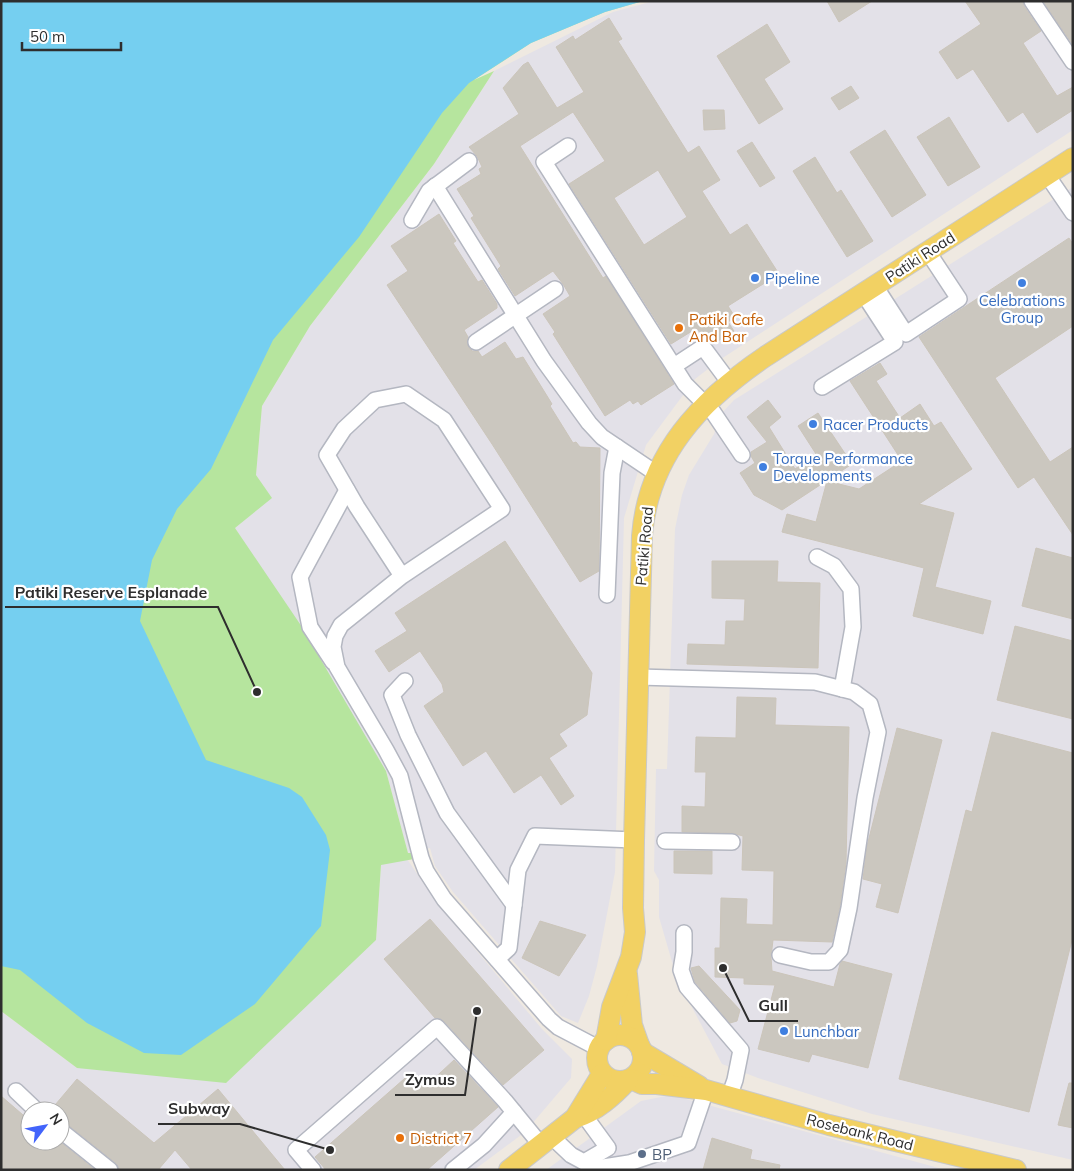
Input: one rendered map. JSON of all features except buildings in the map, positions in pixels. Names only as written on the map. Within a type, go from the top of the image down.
[{"type":"main road","name":"Patiki Road","points":[[602,1044],[612,1006],[631,956],[635,932],[633,908],[634,840],[644,514],[649,493],[657,474],[681,433],[704,405],[729,382],[766,356],[1073,158]]},
{"type":"main road","name":"Patiki Road","points":[[626,965],[632,1025],[641,1049]]},
{"type":"main road","points":[[520,1166],[546,1141],[579,1117],[608,1101],[630,1080],[640,1070],[643,1061],[641,1049],[627,1036],[612,1036],[602,1044],[597,1064],[602,1074],[610,1080],[619,1082],[630,1080]]},
{"type":"main road","name":"Rosebank Road","points":[[641,1049],[706,1090]]},
{"type":"main road","points":[[579,1117],[602,1074]]},
{"type":"main road","name":"Rosebank Road","points":[[630,1080],[642,1084],[706,1090],[830,1125],[1016,1170]]},
{"type":"lane","points":[[1032,1],[1073,62]]},
{"type":"lane","points":[[568,146],[544,162],[685,384],[713,412],[742,455]]},
{"type":"lane","points":[[412,220],[429,191],[469,161]]},
{"type":"lane","points":[[1047,174],[1073,213]]},
{"type":"lane","points":[[435,186],[544,360],[589,423],[602,437],[657,474]]},
{"type":"lane","points":[[869,290],[906,334],[959,299],[928,252]]},
{"type":"lane","points":[[476,342],[555,290]]},
{"type":"lane","points":[[822,388],[895,342],[869,290]]},
{"type":"lane","points":[[674,366],[703,347],[729,382]]},
{"type":"lane","points":[[337,667],[333,647],[335,636],[341,625],[402,576],[502,510],[444,420],[406,394],[375,400],[344,428],[327,455],[402,576]]},
{"type":"lane","points":[[606,596],[612,474],[617,448]]},
{"type":"lane","points":[[347,490],[300,577],[310,627],[337,667],[400,776],[421,858],[426,871],[444,899],[549,1019],[558,1027],[602,1044]]},
{"type":"lane","points":[[817,557],[834,566],[851,589],[853,627],[842,689]]},
{"type":"lane","points":[[638,677],[815,682],[854,692],[870,704],[878,732],[865,798],[850,908],[840,950],[829,962],[811,962],[780,955]]},
{"type":"lane","points":[[405,680],[392,695],[408,735],[447,813],[514,906]]},
{"type":"lane","points":[[497,960],[509,948],[518,870],[534,836],[634,840]]},
{"type":"lane","points":[[665,841],[732,842]]},
{"type":"lane","points":[[684,933],[684,952],[681,970],[687,988],[741,1050],[729,1097]]},
{"type":"lane","points":[[313,1170],[296,1150],[437,1027],[514,1112],[546,1141],[597,1168],[629,1163],[688,1143],[706,1090]]},
{"type":"lane","points":[[16,1090],[28,1101]]},
{"type":"lane","points":[[453,1170],[484,1146],[514,1112]]},
{"type":"lane","points":[[579,1117],[608,1148],[584,1162]]},
{"type":"lane","points":[[70,1138],[110,1170]]},
{"type":"shaded area","points":[[654,1],[1073,1],[1073,130],[721,359],[695,379],[646,445],[624,518],[615,872],[597,966],[589,996],[578,1023],[561,1016],[453,892],[435,866],[430,848],[408,853],[386,771],[235,528],[271,498],[256,475],[262,406],[310,326],[434,164],[494,71],[613,12]]},
{"type":"shaded area","points":[[1073,187],[1073,1160],[872,1114],[758,1078],[722,1064],[677,979],[659,917],[659,880],[654,871],[656,769],[667,769],[675,529],[682,495],[689,475],[714,434],[721,414],[734,400]]},
{"type":"shaded area","points":[[407,859],[439,906],[542,1029],[572,1059],[571,1078],[525,1132],[474,1170],[1,1170],[1,1011],[77,1068],[376,940],[381,864]]},
{"type":"shaded area","points":[[671,1095],[946,1170],[546,1170],[641,1101]]},
{"type":"green space","points":[[1,1],[643,1],[605,12],[531,43],[474,80],[494,71],[434,164],[310,326],[262,406],[256,475],[272,498],[235,528],[300,624],[386,771],[408,853],[412,853],[414,859],[381,865],[376,940],[226,1083],[77,1068],[1,1011]]},
{"type":"water","points":[[1,1],[643,1],[605,12],[531,43],[469,83],[442,113],[359,237],[273,340],[211,469],[177,509],[152,560],[140,621],[206,760],[289,788],[302,797],[326,835],[330,850],[321,926],[255,1004],[181,1055],[144,1053],[87,1023],[20,970],[1,966]]},
{"type":"place","name":"Pipeline","points":[[755,278]]},
{"type":"place","name":"Celebrations Group","points":[[1022,283]]},
{"type":"place","name":"Patiki Cafe And Bar","points":[[679,328]]},
{"type":"place","name":"Racer Products","points":[[813,424]]},
{"type":"place","name":"Torque Performance Developments","points":[[763,467]]},
{"type":"place","name":"Patiki Reserve Esplanade","points":[[257,692]]},
{"type":"place","name":"Gull","points":[[723,968]]},
{"type":"place","name":"Zymus","points":[[477,1011]]},
{"type":"place","name":"Lunchbar","points":[[784,1031]]},
{"type":"place","name":"District 7","points":[[400,1138]]},
{"type":"place","name":"Subway","points":[[330,1150]]},
{"type":"place","name":"BP","points":[[642,1154]]}]
